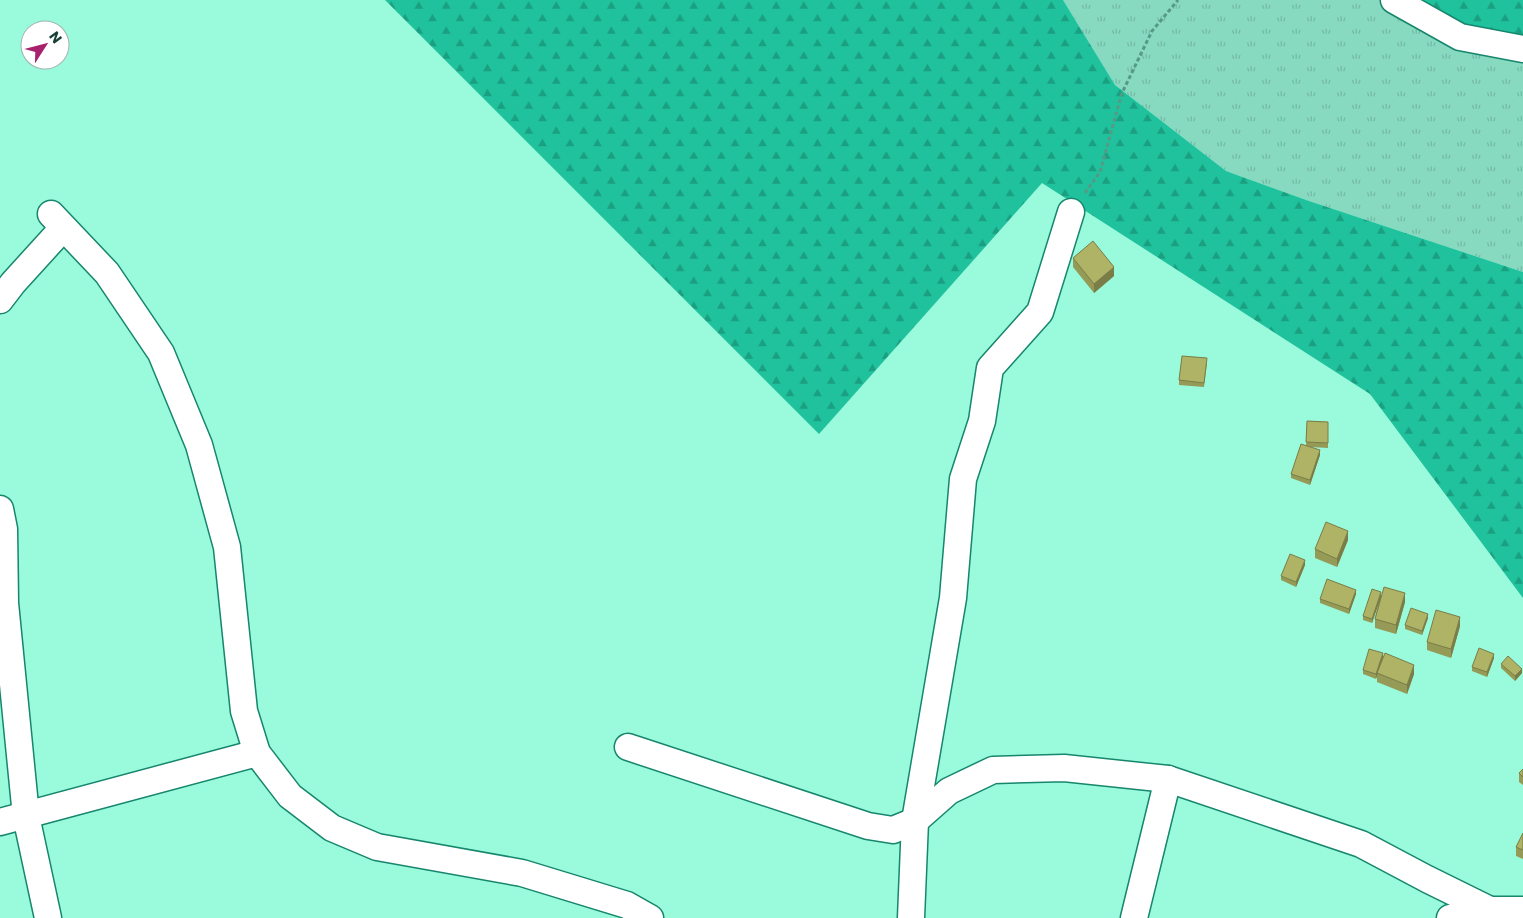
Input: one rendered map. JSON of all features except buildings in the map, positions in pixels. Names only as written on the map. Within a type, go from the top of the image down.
[{"type":"street","points":[[1394,0],[1460,37],[1523,49]]},
{"type":"street","points":[[911,918],[915,821],[952,598],[963,479],[982,421],[990,368],[1040,312],[1071,212]]},
{"type":"street","points":[[0,300],[57,221],[107,273],[161,353],[199,445],[227,547],[244,711],[257,753],[290,796],[332,828],[378,847],[522,873],[627,904],[650,918]]},
{"type":"street","points":[[0,509],[4,529],[2,603],[26,816],[48,918]]},
{"type":"street","points":[[628,747],[868,826],[893,830],[915,821],[949,791],[993,770],[1064,768],[1168,779],[1361,844],[1497,914]]},
{"type":"street","points":[[0,822],[257,753]]},
{"type":"street","points":[[1134,918],[1168,779]]},
{"type":"street","points":[[1450,918],[1523,910]]},
{"type":"path","points":[[1071,212],[1100,172],[1122,94],[1152,31],[1178,0]]},
{"type":"green space","points":[[385,0],[1063,0],[1115,85],[1226,171],[1309,201],[1523,272],[1523,598],[1370,394],[1042,183],[819,434]]},
{"type":"green space","points":[[1063,0],[1418,0],[1523,42],[1523,272],[1309,201],[1226,171],[1115,85]]},
{"type":"green space","points":[[1418,0],[1523,0],[1523,42],[1484,36]]}]
